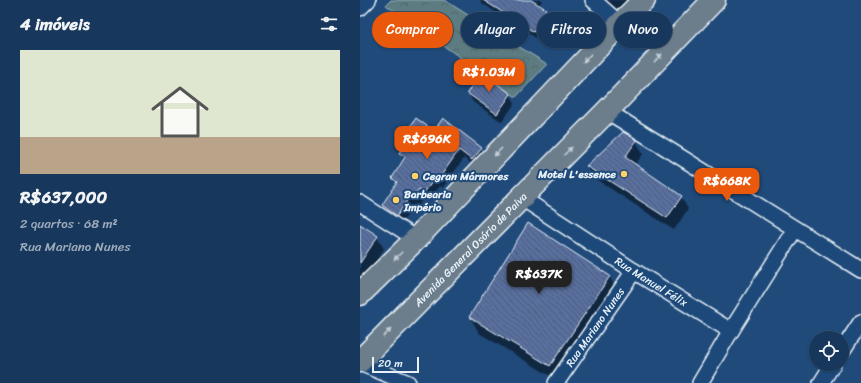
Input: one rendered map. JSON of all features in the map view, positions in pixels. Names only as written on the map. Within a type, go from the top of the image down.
[{"type":"main road","points":[[632,12],[644,0]]},
{"type":"main road","name":"Avenida General Osório de Paiva","points":[[360,362],[714,0]]},
{"type":"main road","points":[[360,294],[416,239],[614,30]]},
{"type":"street","points":[[360,8],[368,0]]},
{"type":"street","points":[[593,0],[614,19]]},
{"type":"street","points":[[607,111],[861,270]]},
{"type":"street","name":"Rua Manuel Félix","points":[[522,198],[634,271],[731,331]]},
{"type":"street","points":[[360,204],[416,239]]},
{"type":"street","points":[[700,383],[795,229]]},
{"type":"street","name":"Rua Mariano Nunes","points":[[556,383],[634,271]]},
{"type":"street","points":[[849,340],[861,322]]},
{"type":"street","points":[[360,362],[408,383]]},
{"type":"street","points":[[821,383],[829,371]]},
{"type":"green space","points":[[391,0],[444,0],[463,12],[461,12],[461,48],[521,48],[547,64],[516,97],[447,48],[453,48],[453,12],[396,12],[386,5]]},
{"type":"building","points":[[483,0],[531,0],[546,9],[544,12],[537,12],[537,26],[534,32],[529,29],[529,12],[502,12]]},
{"type":"building","points":[[481,72],[511,94],[497,114],[467,93]]},
{"type":"building","points":[[416,118],[434,131],[443,118],[482,148],[472,160],[459,150],[438,180],[435,178],[424,193],[419,190],[413,198],[410,196],[397,216],[382,205],[397,182],[392,178],[405,157],[399,153],[412,133],[408,130]]},
{"type":"building","name":"Motel L'essence","points":[[623,132],[637,140],[625,157],[682,196],[667,218],[586,166]]},
{"type":"building","points":[[528,223],[610,276],[550,366],[469,317]]},
{"type":"building","points":[[360,224],[378,236],[360,263]]},
{"type":"place","name":"Motel L'essence","points":[[624,174]]},
{"type":"place","name":"Cegran Mármores","points":[[415,176]]},
{"type":"place","name":"Barbearia Império","points":[[396,200]]}]
